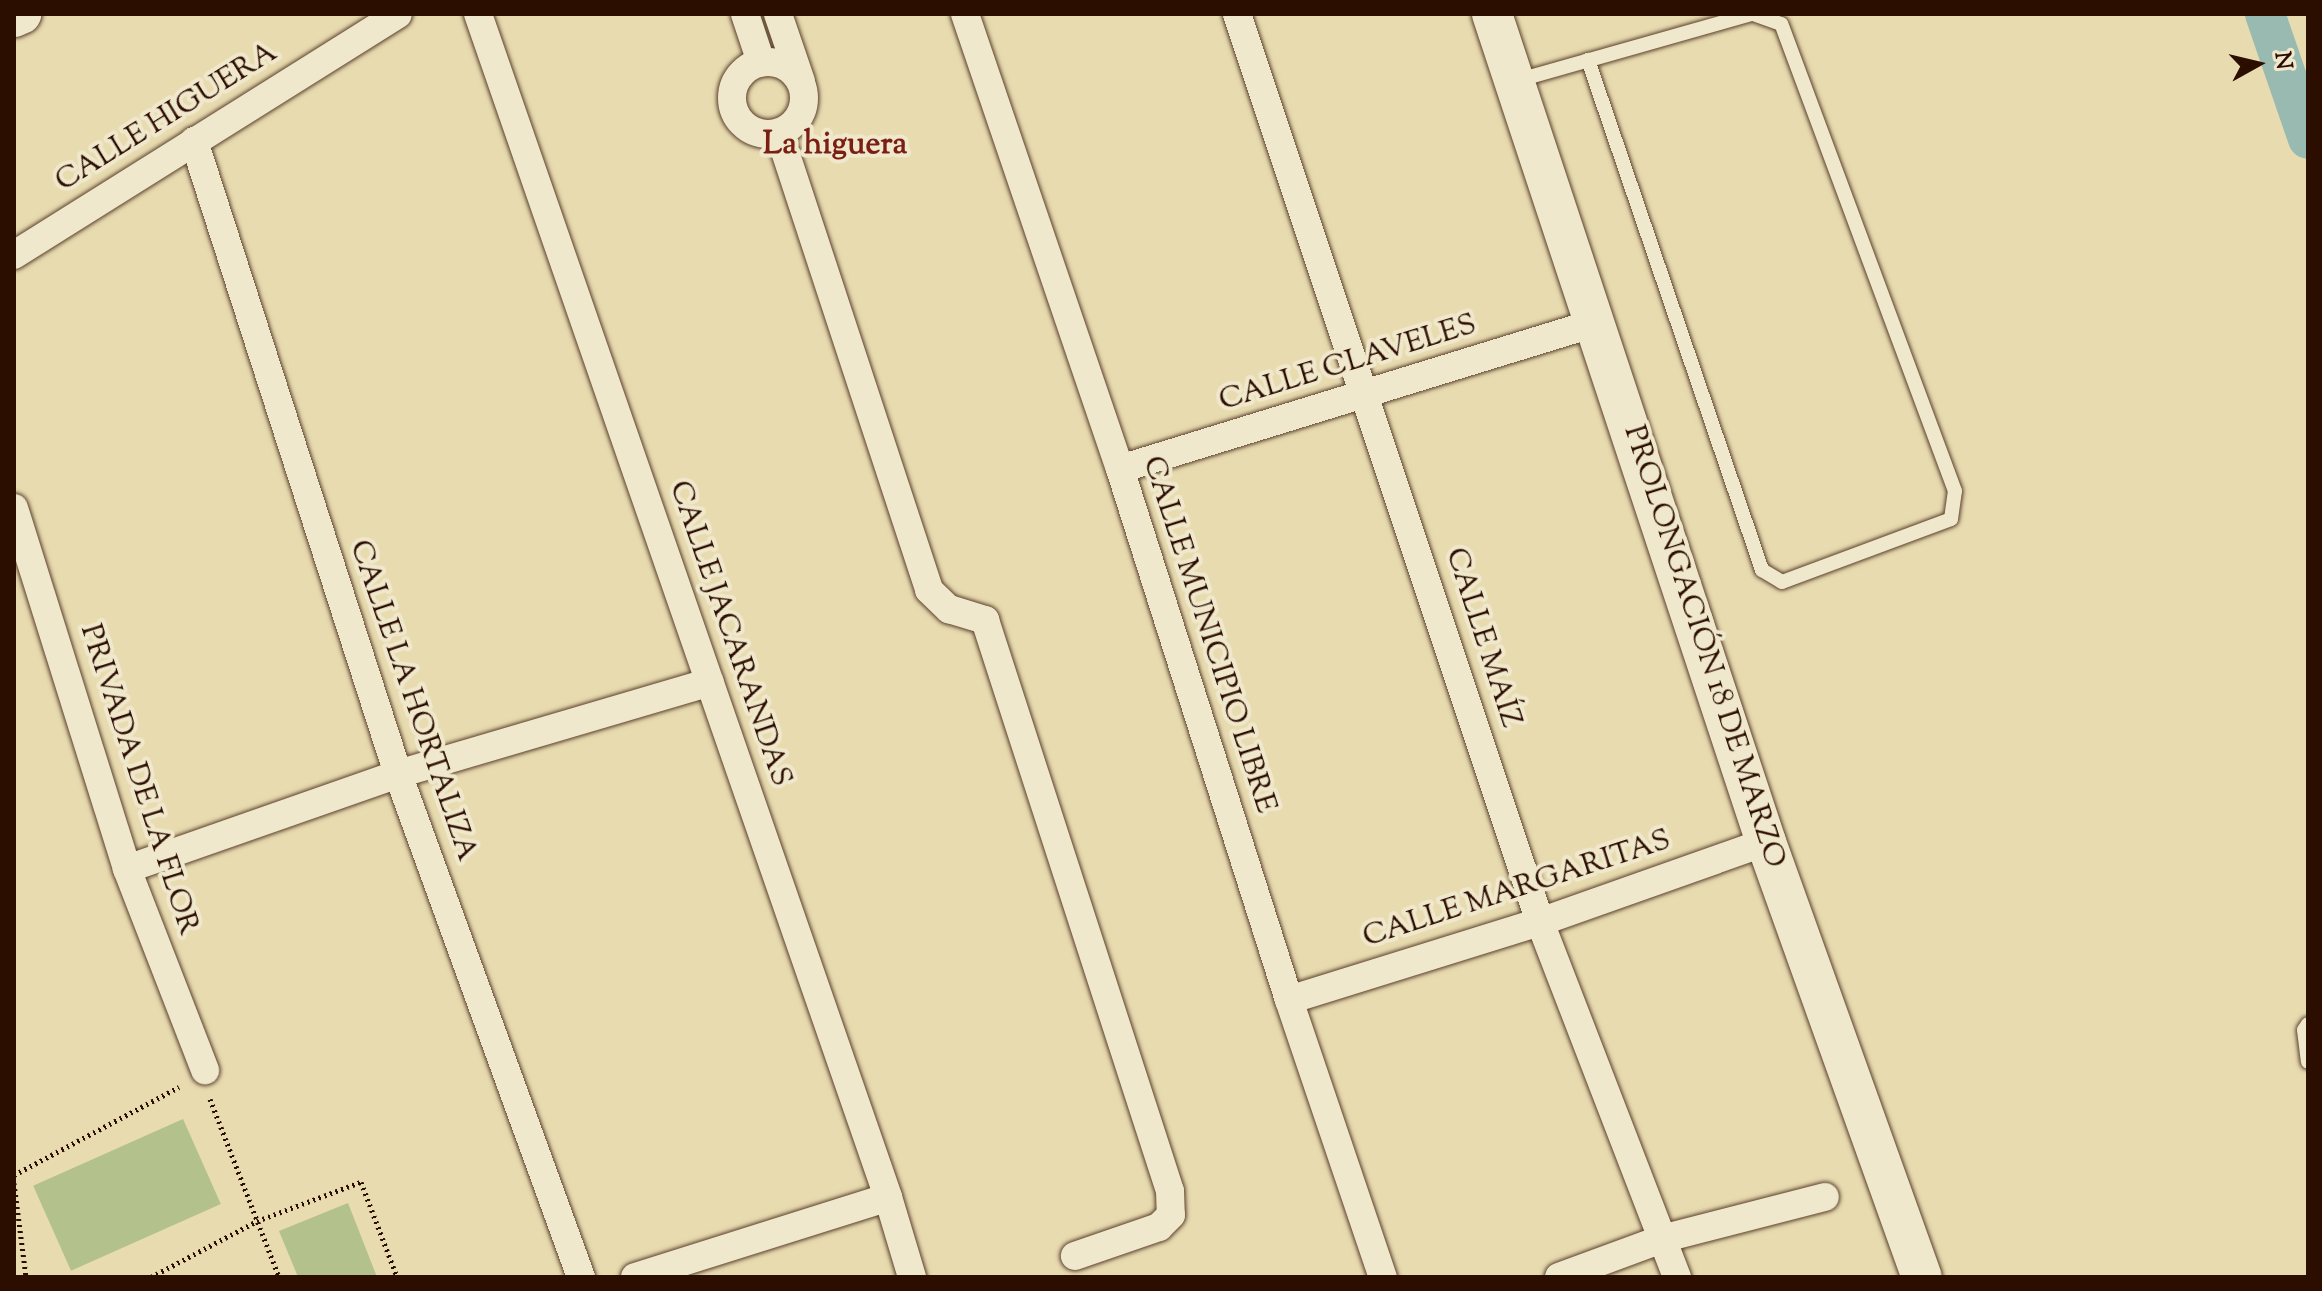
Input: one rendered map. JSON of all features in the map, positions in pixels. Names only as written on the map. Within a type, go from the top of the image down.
[{"type":"street","points":[[14,17],[21,14]]},
{"type":"street","name":"CALLE HIGUERA","points":[[14,255],[398,14]]},
{"type":"street","name":"CALLE JACARANDAS","points":[[478,14],[888,1197],[912,1277]]},
{"type":"street","points":[[745,14],[761,62]]},
{"type":"street","points":[[778,14],[802,86],[804,100],[801,114],[792,126],[779,133],[765,135],[739,121],[733,107],[732,93],[737,79],[747,68],[761,62],[786,66],[802,86]]},
{"type":"street","name":"CALLE MUNICIPIO LIBRE","points":[[965,14],[1120,469],[1289,1000],[1383,1277]]},
{"type":"street","name":"CALLE MAÍZ","points":[[1237,14],[1540,922],[1665,1238],[1677,1277]]},
{"type":"street","name":"PROLONGACIÓN 18 DE MARZO","points":[[1492,14],[1766,842],[1922,1277]]},
{"type":"street","points":[[779,133],[929,590],[949,609],[985,620],[1170,1191],[1171,1215],[1159,1227],[1075,1256]]},
{"type":"street","name":"CALLE LA HORTALIZA","points":[[194,141],[398,774],[581,1277]]},
{"type":"street","name":"CALLE CLAVELES","points":[[1120,469],[1596,323]]},
{"type":"street","name":"PRIVADA DE LA FLOR","points":[[14,508],[127,869],[203,1073]]},
{"type":"street","points":[[127,869],[398,774],[710,682]]},
{"type":"street","name":"CALLE MARGARITAS","points":[[1289,1000],[1540,922],[1766,842]]},
{"type":"street","points":[[635,1277],[888,1197]]},
{"type":"street","points":[[1559,1277],[1665,1238],[1825,1197]]},
{"type":"lane","points":[[1515,81],[1588,60],[1752,14],[1781,24],[1955,491],[1951,519],[1782,582],[1762,570],[1588,60]]},
{"type":"lane","points":[[2308,1024],[2304,1039],[2308,1062]]},
{"type":"path","points":[[14,1175],[203,1073],[279,1277]]},
{"type":"path","points":[[151,1277],[257,1221],[361,1182],[397,1277]]},
{"type":"path","points":[[14,1183],[26,1277]]},
{"type":"green space","points":[[183,1119],[221,1204],[71,1271],[33,1186]]},
{"type":"green space","points":[[348,1203],[377,1277],[298,1277],[279,1231]]},
{"type":"waterway","points":[[2265,14],[2308,139]]},
{"type":"district","name":"La higuera","points":[[835,145]]}]
